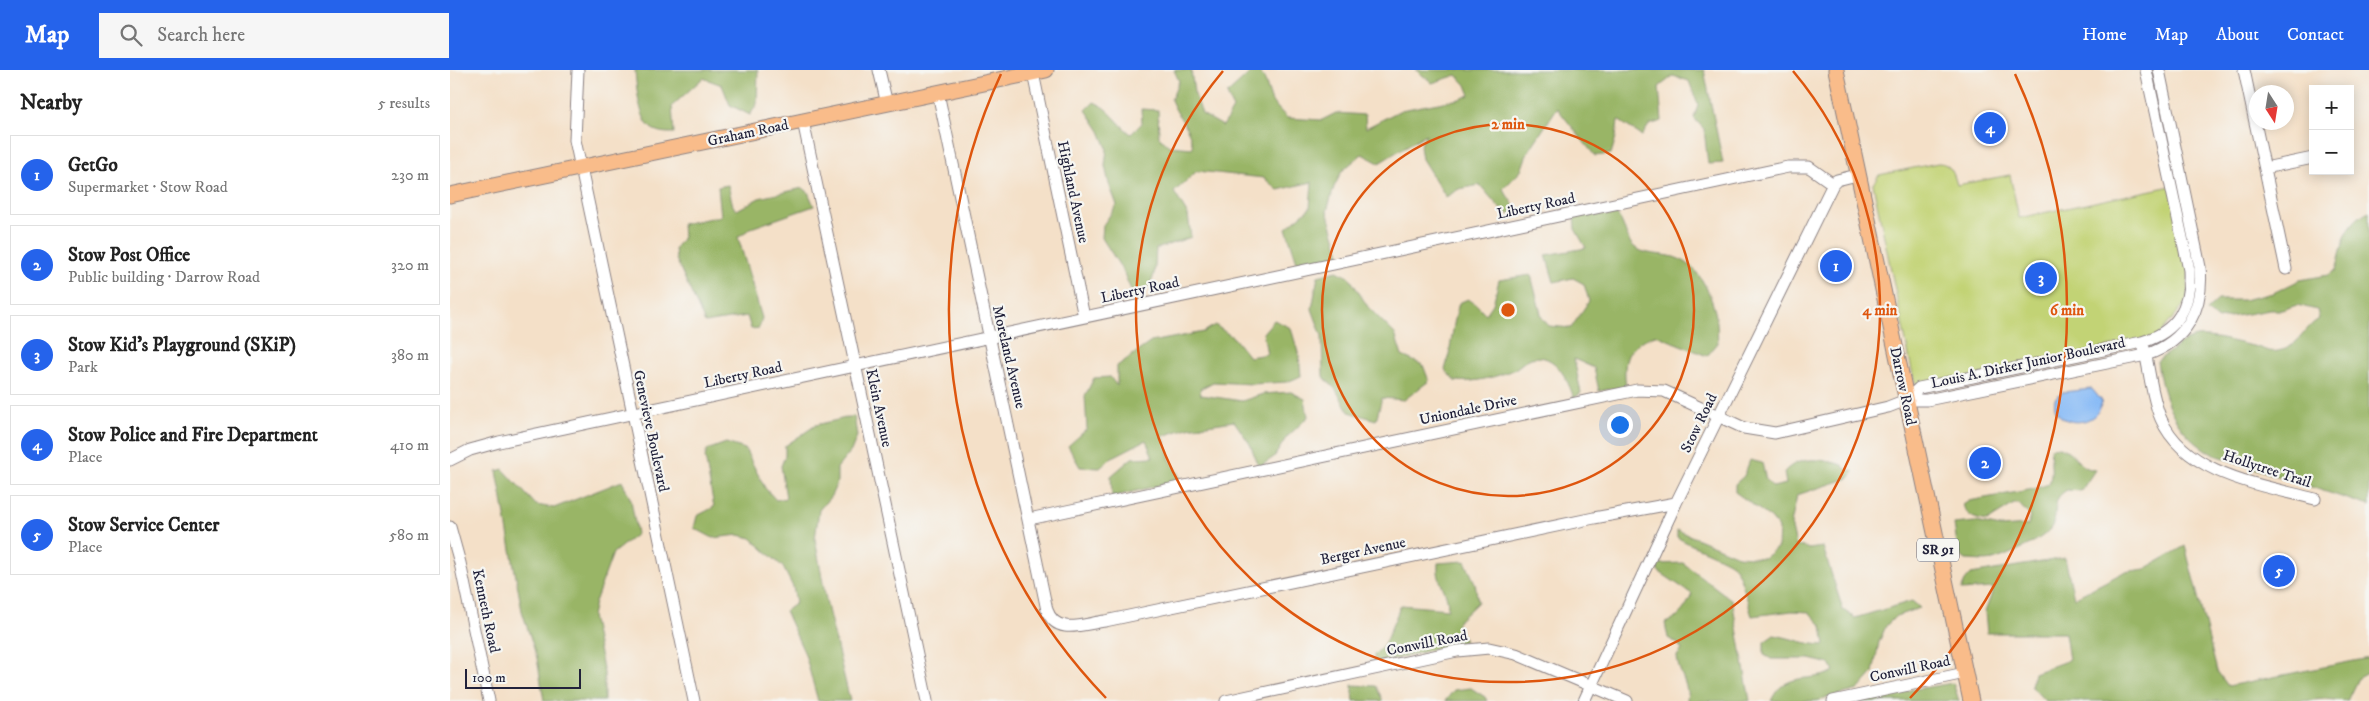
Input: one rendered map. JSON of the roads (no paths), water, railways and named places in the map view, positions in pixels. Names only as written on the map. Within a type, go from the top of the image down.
[{"type":"main road","name":"Darrow Road","points":[[1836,70],[1970,701]]},
{"type":"main road","name":"Graham Road","points":[[450,195],[1040,71]]},
{"type":"street","name":"Genevieve Boulevard","points":[[578,70],[574,128],[580,168],[694,701]]},
{"type":"street","points":[[880,70],[887,104]]},
{"type":"street","name":"Louis A. Dirker Junior Boulevard","points":[[1906,400],[1919,388],[2142,342],[2158,336],[2171,327],[2180,316],[2187,301],[2190,286],[2189,270],[2146,70]]},
{"type":"street","name":"Louis A. Dirker Junior Boulevard","points":[[1906,400],[1926,400],[2146,355],[2164,347],[2183,330],[2197,309],[2202,283],[2159,70]]},
{"type":"street","points":[[2244,70],[2286,269]]},
{"type":"street","name":"Highland Avenue","points":[[1040,71],[1084,317]]},
{"type":"street","name":"Moreland Avenue","points":[[938,93],[1047,610],[1056,624]]},
{"type":"street","name":"Klein Avenue","points":[[803,121],[927,701]]},
{"type":"street","points":[[2266,168],[2309,159]]},
{"type":"street","name":"Liberty Road","points":[[450,460],[470,450],[499,442],[1788,167],[1809,167],[1833,184]]},
{"type":"street","points":[[1833,184],[1837,180],[1858,175]]},
{"type":"street","name":"Stow Road","points":[[1584,701],[1676,503],[1833,184]]},
{"type":"street","name":"Hollytree Trail","points":[[2142,342],[2155,402],[2162,419],[2182,449],[2225,474],[2315,499]]},
{"type":"street","name":"Uniondale Drive","points":[[1029,519],[1637,390],[1664,390],[1744,428],[1775,432],[1888,407],[1906,400]]},
{"type":"street","name":"Berger Avenue","points":[[1056,624],[1065,627],[1105,621],[1517,534],[1676,503]]},
{"type":"street","name":"Kenneth Road","points":[[450,528],[460,563],[489,701]]},
{"type":"street","name":"Conwill Road","points":[[1226,701],[1457,651],[1489,648],[1516,654],[1627,701]]},
{"type":"street","name":"Conwill Road","points":[[1833,701],[1964,673]]},
{"type":"water","points":[[2092,389],[2102,401],[2098,411],[2092,418],[2074,422],[2066,420],[2059,415],[2055,408],[2055,399],[2063,392]]},
{"type":"place","name":"Stow Police and Fire Department","points":[[1990,128]]},
{"type":"place","name":"GetGo","points":[[1836,266]]},
{"type":"place","name":"Stow Kid's Playground (SKiP)","points":[[2041,278]]},
{"type":"place","name":"Stow Post Office","points":[[1985,463]]},
{"type":"place","name":"Stow Service Center","points":[[2279,571]]}]
